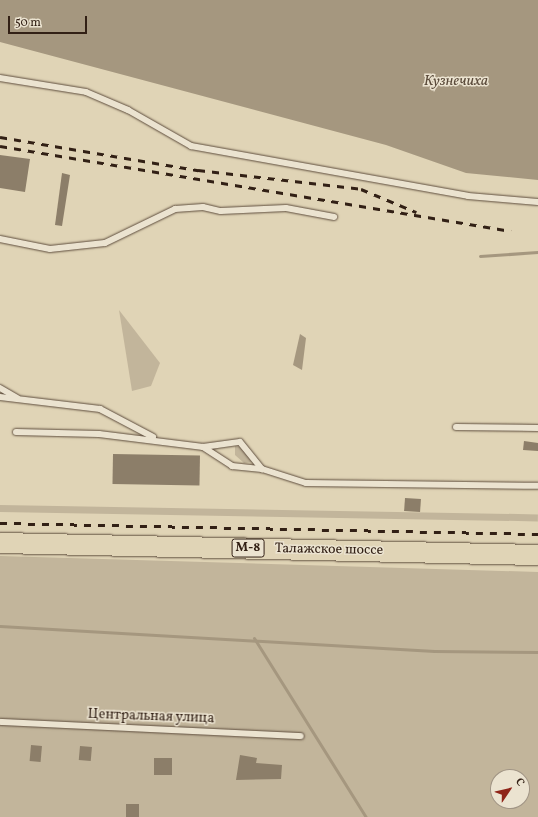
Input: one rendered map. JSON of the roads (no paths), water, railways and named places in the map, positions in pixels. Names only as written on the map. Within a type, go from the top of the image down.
[{"type":"main road","name":"Талажское шоссе","points":[[0,543],[538,555]]},
{"type":"lane","points":[[0,78],[86,92],[128,110],[191,146],[468,196],[538,202]]},
{"type":"lane","points":[[0,239],[50,249],[105,242],[175,209],[203,207],[221,211],[286,208],[334,217]]},
{"type":"lane","points":[[0,388],[22,401]]},
{"type":"lane","points":[[0,397],[22,401],[100,409],[156,438]]},
{"type":"lane","points":[[456,427],[538,428]]},
{"type":"lane","points":[[16,432],[156,438],[203,447],[240,442],[262,469]]},
{"type":"lane","points":[[203,447],[232,466],[262,469],[306,483],[538,486]]},
{"type":"lane","name":"Центральная улица","points":[[0,722],[301,736]]},
{"type":"water","name":"Кузнечиха","points":[[0,0],[538,0],[538,180],[466,173],[386,145],[0,42]]},
{"type":"water","points":[[300,334],[306,338],[302,370],[293,365]]},
{"type":"waterway","points":[[480,256],[538,252]]},
{"type":"waterway","points":[[0,626],[434,651],[538,652]]},
{"type":"waterway","points":[[254,638],[366,817]]},
{"type":"railway","points":[[0,137],[198,170],[361,189],[416,212]]},
{"type":"railway","points":[[0,146],[511,231]]},
{"type":"railway","points":[[0,523],[538,534]]}]
